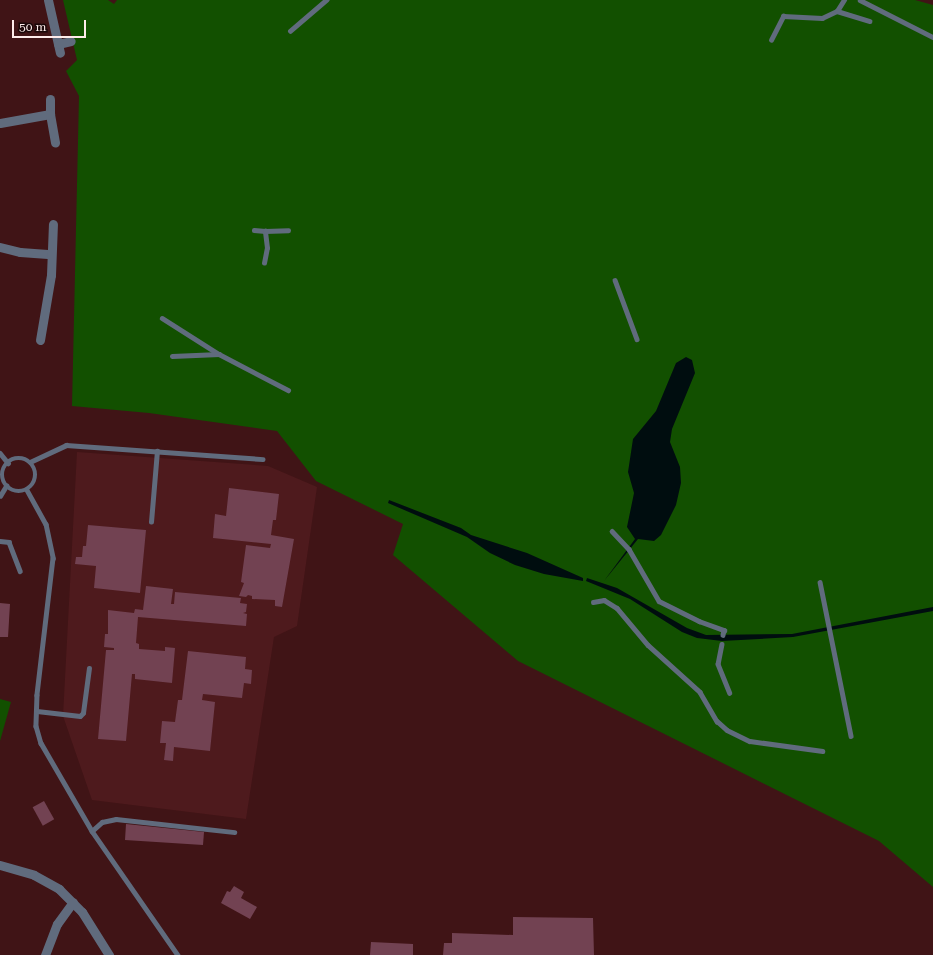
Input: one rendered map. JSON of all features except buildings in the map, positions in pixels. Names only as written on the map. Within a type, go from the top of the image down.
[{"type":"street","points":[[48,0],[59,48],[71,40]]},
{"type":"street","points":[[50,99],[50,114],[56,143]]},
{"type":"street","points":[[0,123],[50,114]]},
{"type":"street","points":[[40,340],[51,275],[53,224]]},
{"type":"street","points":[[0,247],[20,252],[51,254]]},
{"type":"street","points":[[0,865],[34,875],[59,889],[73,902],[109,955]]},
{"type":"street","points":[[44,955],[57,924],[73,902]]},
{"type":"lane","points":[[290,31],[326,0]]},
{"type":"lane","points":[[771,40],[783,16],[811,20],[822,18],[837,11],[844,0]]},
{"type":"lane","points":[[860,0],[933,37]]},
{"type":"lane","points":[[837,11],[869,21]]},
{"type":"lane","points":[[254,230],[288,230]]},
{"type":"lane","points":[[264,263],[267,248],[265,231]]},
{"type":"lane","points":[[614,280],[638,339]]},
{"type":"lane","points":[[162,318],[219,354],[288,390]]},
{"type":"lane","points":[[172,356],[219,354]]},
{"type":"lane","points":[[30,462],[66,445],[264,459]]},
{"type":"lane","points":[[151,522],[157,451]]},
{"type":"lane","points":[[0,453],[8,463]]},
{"type":"lane","points":[[0,496],[6,486],[3,474],[8,463],[20,458],[30,462],[35,468],[36,479],[27,490],[16,492],[6,486]]},
{"type":"lane","points":[[27,490],[46,524],[53,558],[36,726],[41,743],[92,831],[178,955]]},
{"type":"lane","points":[[612,531],[628,549],[659,601],[698,621],[724,630],[723,634]]},
{"type":"lane","points":[[0,541],[9,542],[20,571]]},
{"type":"lane","points":[[820,582],[851,736]]},
{"type":"lane","points":[[593,602],[604,600],[617,608],[648,645],[700,692],[717,721],[727,730],[750,741],[822,751]]},
{"type":"lane","points":[[722,644],[718,664],[730,693]]},
{"type":"lane","points":[[37,711],[80,716],[83,713],[89,668]]},
{"type":"lane","points":[[92,831],[102,822],[116,819],[234,832]]},
{"type":"shaded area","points":[[686,357],[692,360],[695,373],[672,429],[670,442],[680,467],[681,483],[676,505],[661,535],[654,541],[638,539],[604,581],[635,539],[627,527],[634,493],[628,472],[633,439],[656,411],[676,363]]},
{"type":"shaded area","points":[[77,452],[268,466],[317,487],[297,626],[274,637],[246,819],[92,800],[63,716]]},
{"type":"shaded area","points":[[389,500],[461,528],[471,535],[527,553],[583,578],[583,581],[544,574],[515,565],[490,553],[467,537],[388,503]]},
{"type":"shaded area","points":[[587,578],[617,588],[687,628],[706,635],[792,634],[933,607],[933,611],[793,637],[722,641],[697,638],[682,632],[630,599],[586,581]]},
{"type":"green space","points":[[63,0],[108,0],[114,4],[117,0],[915,0],[933,5],[933,887],[879,841],[518,661],[393,555],[403,524],[316,481],[277,431],[149,413],[72,406],[79,96],[66,71],[77,60]]},
{"type":"green space","points":[[0,699],[11,702],[0,741]]}]
